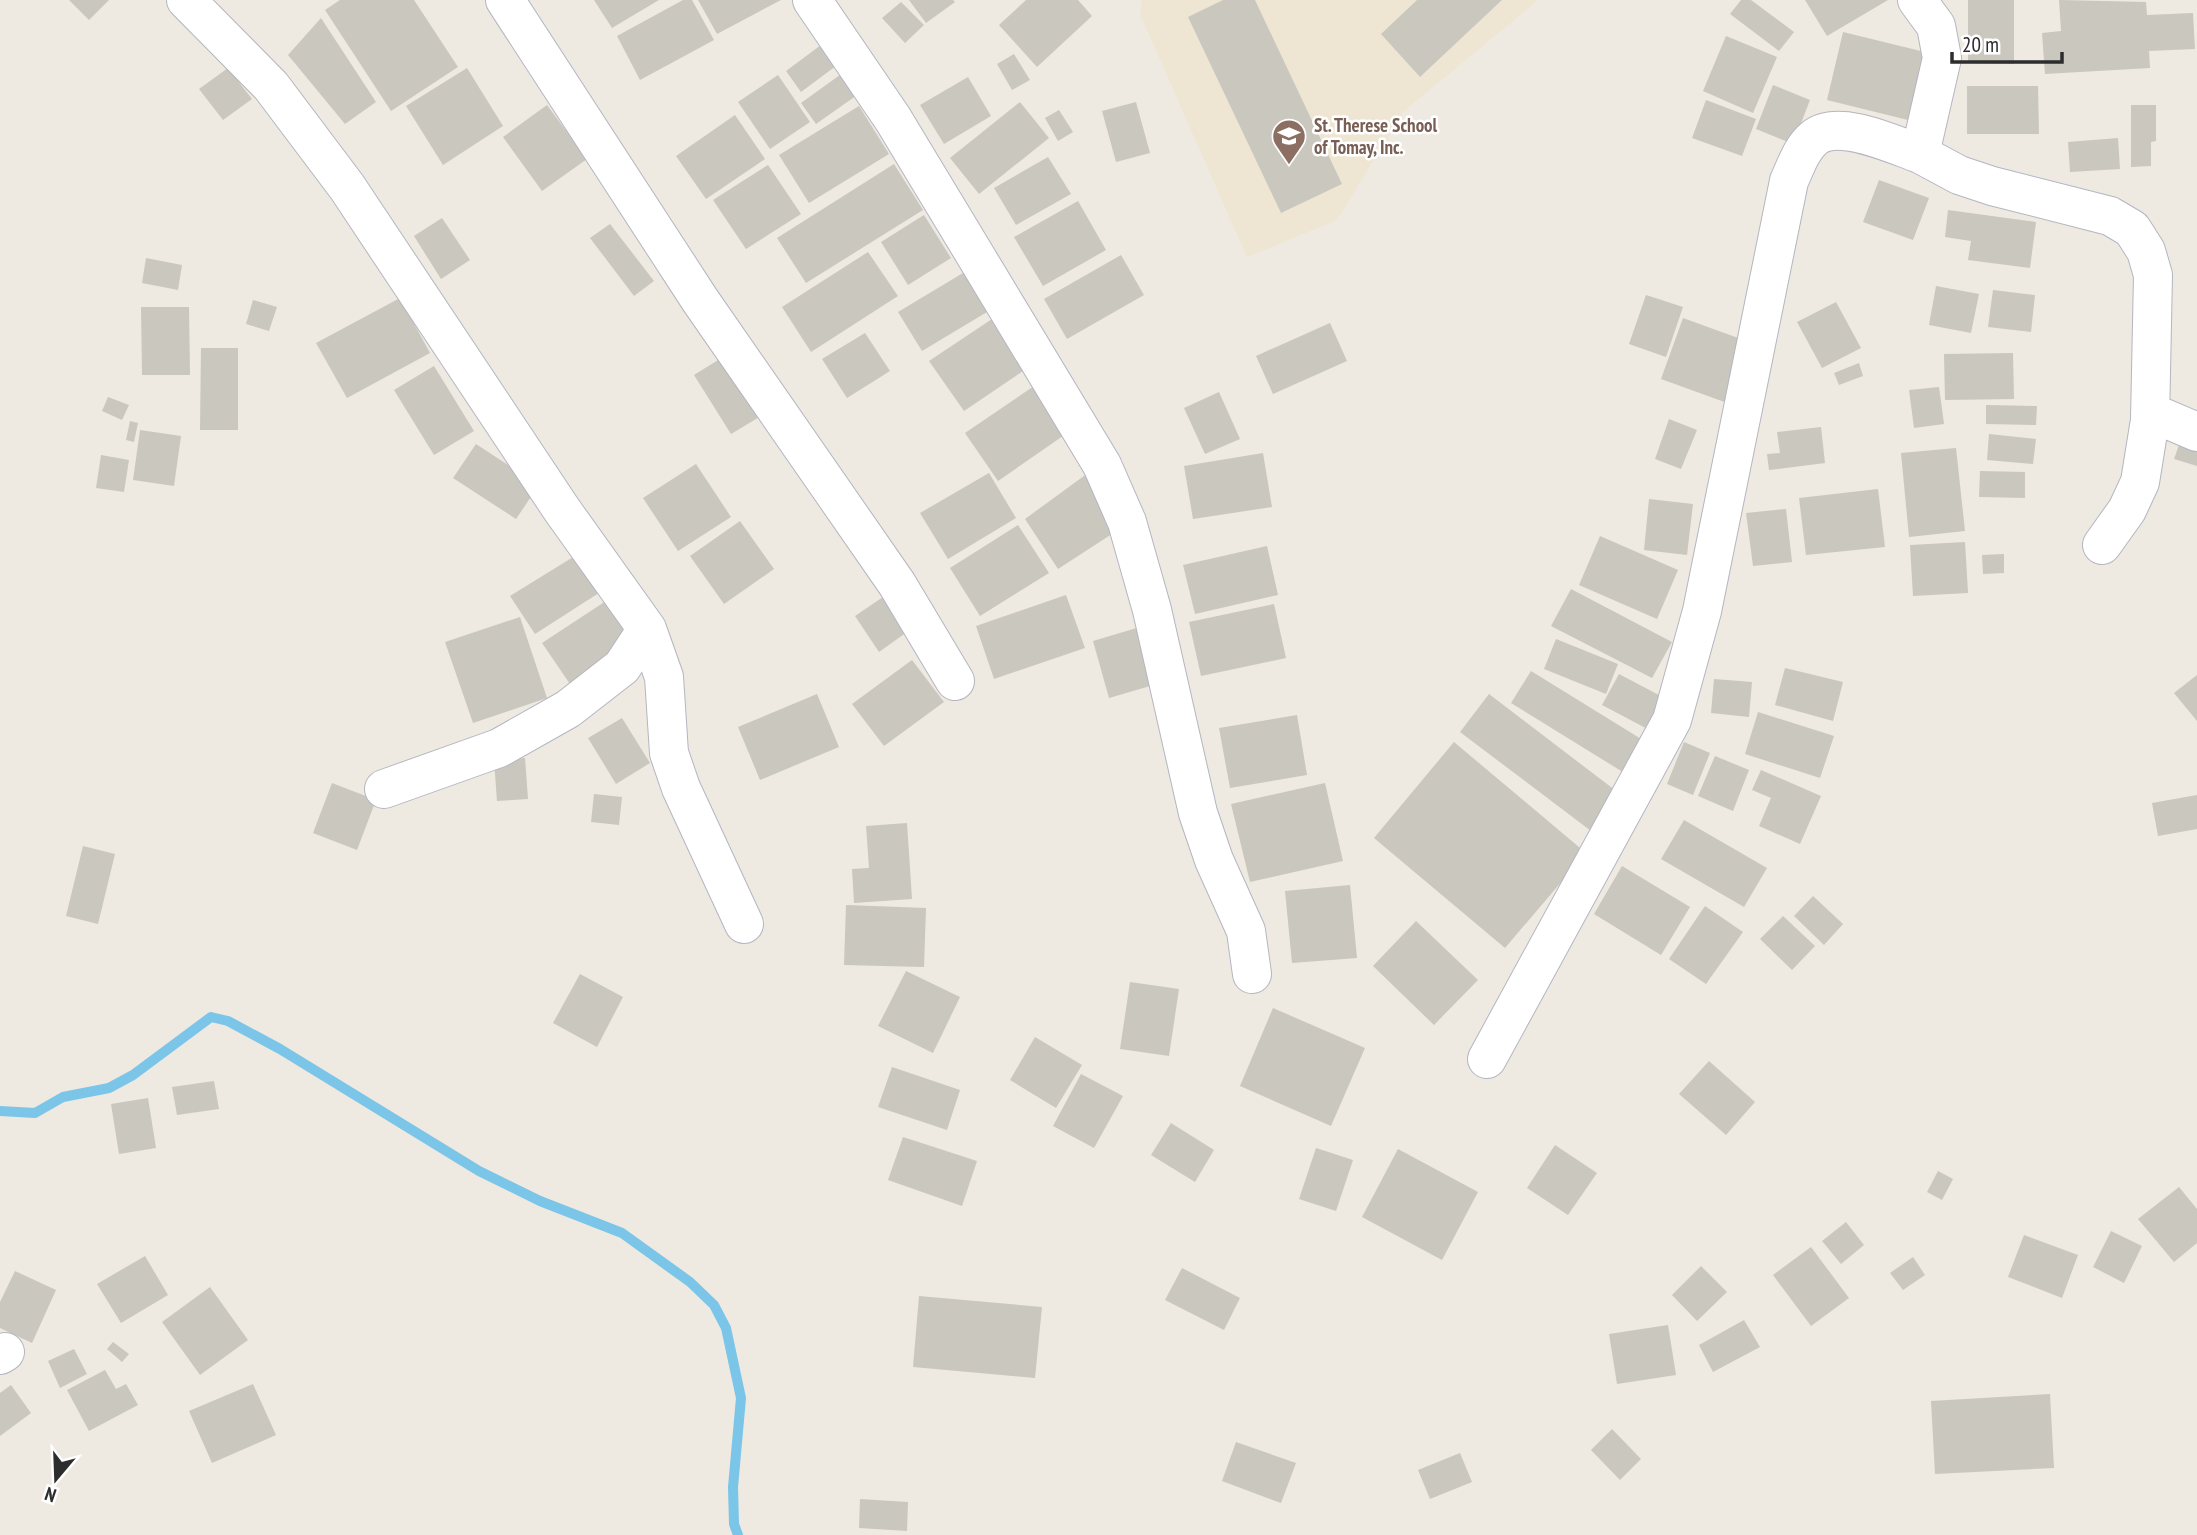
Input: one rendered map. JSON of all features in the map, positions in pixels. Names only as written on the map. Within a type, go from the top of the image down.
[{"type":"street","points":[[186,0],[271,86],[340,177],[562,510],[647,629],[664,677],[669,753],[681,788],[744,924]]},
{"type":"street","points":[[505,0],[701,300],[898,584],[955,681]]},
{"type":"street","points":[[813,0],[893,118],[1102,465],[1127,522],[1152,610],[1198,813],[1214,860],[1246,931],[1252,974]]},
{"type":"street","points":[[1917,0],[1936,26],[1941,58],[1920,154]]},
{"type":"street","points":[[1488,1059],[1672,720],[1702,611],[1789,181],[1801,153],[1815,137],[1829,131],[1864,134],[1920,154],[1970,178],[2110,216],[2132,229],[2146,251],[2153,275],[2150,412],[2140,482],[2127,510],[2102,544]]},
{"type":"street","points":[[2150,412],[2197,432]]},
{"type":"street","points":[[384,789],[499,748],[569,709],[622,667],[647,629]]},
{"type":"shaded area","name":"St. Therese School of Tomay, Inc.","points":[[1142,0],[1538,0],[1403,112],[1337,220],[1247,257],[1140,14]]},
{"type":"building","points":[[69,0],[109,0],[89,20]]},
{"type":"building","points":[[340,0],[414,0],[458,67],[391,111],[325,10]]},
{"type":"building","points":[[594,0],[659,0],[612,28]]},
{"type":"building","points":[[683,0],[692,0],[714,40],[640,80],[617,36]]},
{"type":"building","points":[[698,0],[781,0],[717,34]]},
{"type":"building","points":[[909,0],[953,0],[955,2],[926,23]]},
{"type":"building","points":[[1026,0],[1078,0],[1092,16],[1037,67],[999,25]]},
{"type":"building","points":[[1223,0],[1255,0],[1342,184],[1281,213],[1188,17]]},
{"type":"building","points":[[1417,0],[1502,0],[1420,77],[1381,34]]},
{"type":"building","points":[[1741,0],[1751,0],[1794,32],[1779,51],[1730,14]]},
{"type":"building","points":[[1805,0],[1888,0],[1827,36]]},
{"type":"building","points":[[1968,0],[2014,0],[2014,64],[1968,63]]},
{"type":"building","points":[[2059,0],[2146,2],[2147,15],[2193,13],[2195,49],[2149,51],[2150,68],[2045,74],[2042,33],[2061,31]]},
{"type":"building","points":[[901,2],[924,25],[905,43],[882,18]]},
{"type":"building","points":[[321,18],[376,102],[345,124],[288,55]]},
{"type":"building","points":[[1843,32],[1933,54],[1916,122],[1827,100]]},
{"type":"building","points":[[1726,36],[1777,57],[1753,113],[1703,91]]},
{"type":"building","points":[[825,42],[840,63],[801,92],[786,71]]},
{"type":"building","points":[[1014,54],[1030,80],[1012,90],[997,64]]},
{"type":"building","points":[[228,68],[252,99],[223,120],[199,89]]},
{"type":"building","points":[[467,68],[503,126],[443,165],[406,106]]},
{"type":"building","points":[[844,72],[860,93],[816,124],[801,103]]},
{"type":"building","points":[[778,75],[810,122],[770,149],[738,102]]},
{"type":"building","points":[[968,77],[991,116],[944,144],[920,105]]},
{"type":"building","points":[[1773,85],[1810,100],[1793,144],[1756,129]]},
{"type":"building","points":[[1967,86],[2038,86],[2039,134],[1967,134]]},
{"type":"building","points":[[1706,100],[1756,119],[1742,156],[1692,138]]},
{"type":"building","points":[[1020,102],[1049,138],[979,194],[950,158]]},
{"type":"building","points":[[1136,102],[1150,153],[1116,162],[1102,111]]},
{"type":"building","points":[[547,105],[587,159],[542,191],[503,137]]},
{"type":"building","points":[[2131,105],[2156,105],[2156,141],[2151,142],[2151,166],[2131,167]]},
{"type":"building","points":[[859,106],[889,154],[809,203],[779,155]]},
{"type":"building","points":[[1059,110],[1073,132],[1058,141],[1045,118]]},
{"type":"building","points":[[735,115],[765,159],[706,199],[676,156]]},
{"type":"building","points":[[2118,138],[2120,169],[2070,172],[2068,142]]},
{"type":"building","points":[[1048,157],[1071,194],[1016,225],[994,188]]},
{"type":"building","points":[[894,164],[923,210],[806,283],[777,238]]},
{"type":"building","points":[[768,165],[801,214],[746,249],[713,200]]},
{"type":"building","points":[[1879,180],[1929,198],[1913,240],[1863,222]]},
{"type":"building","points":[[1078,201],[1106,250],[1043,286],[1014,237]]},
{"type":"building","points":[[1948,210],[2036,222],[2030,268],[1968,260],[1971,241],[1945,237]]},
{"type":"building","points":[[924,215],[951,258],[908,285],[881,242]]},
{"type":"building","points":[[442,218],[470,260],[441,279],[414,236]]},
{"type":"building","points":[[610,224],[654,281],[634,296],[590,238]]},
{"type":"building","points":[[868,252],[898,296],[811,352],[782,307]]},
{"type":"building","points":[[1121,255],[1144,295],[1067,339],[1044,299]]},
{"type":"building","points":[[146,258],[182,265],[178,290],[142,283]]},
{"type":"building","points":[[968,270],[992,309],[922,351],[898,312]]},
{"type":"building","points":[[1936,286],[1979,294],[1971,333],[1929,325]]},
{"type":"building","points":[[1993,290],[2035,295],[2031,332],[1988,327]]},
{"type":"building","points":[[1646,295],[1683,307],[1666,357],[1629,344]]},
{"type":"building","points":[[400,298],[430,353],[347,398],[316,343]]},
{"type":"building","points":[[253,300],[277,307],[269,331],[246,324]]},
{"type":"building","points":[[1836,302],[1861,348],[1822,368],[1797,322]]},
{"type":"building","points":[[141,307],[189,307],[190,375],[142,375]]},
{"type":"building","points":[[1001,313],[1035,363],[964,411],[929,361]]},
{"type":"building","points":[[1683,318],[1752,343],[1730,404],[1661,379]]},
{"type":"building","points":[[1330,323],[1347,361],[1273,394],[1256,356]]},
{"type":"building","points":[[865,333],[890,371],[847,398],[822,359]]},
{"type":"building","points":[[201,348],[238,348],[238,430],[200,430]]},
{"type":"building","points":[[2013,353],[2014,399],[1945,400],[1944,354]]},
{"type":"building","points":[[723,357],[761,416],[731,434],[694,375]]},
{"type":"building","points":[[1859,363],[1863,376],[1839,385],[1834,373]]},
{"type":"building","points":[[434,366],[474,431],[434,455],[394,390]]},
{"type":"building","points":[[1040,382],[1073,429],[998,481],[965,433]]},
{"type":"building","points":[[1939,387],[1944,424],[1914,428],[1909,390]]},
{"type":"building","points":[[1219,392],[1240,439],[1205,454],[1184,408]]},
{"type":"building","points":[[108,397],[129,405],[122,420],[102,411]]},
{"type":"building","points":[[1986,405],[2037,406],[2036,425],[1986,424]]},
{"type":"building","points":[[1669,419],[1697,430],[1681,469],[1655,459]]},
{"type":"building","points":[[130,421],[138,423],[134,442],[126,440]]},
{"type":"building","points":[[1821,427],[1825,463],[1769,470],[1767,454],[1780,453],[1777,432]]},
{"type":"building","points":[[140,430],[181,436],[174,486],[133,480]]},
{"type":"building","points":[[1989,434],[2036,439],[2033,464],[1987,460]]},
{"type":"building","points":[[476,444],[539,485],[516,519],[453,478]]},
{"type":"building","points":[[2179,445],[2197,450],[2197,466],[2174,459]]},
{"type":"building","points":[[1956,448],[1965,531],[1909,537],[1901,453]]},
{"type":"building","points":[[1263,453],[1272,507],[1193,519],[1184,466]]},
{"type":"building","points":[[101,455],[129,460],[124,492],[96,488]]},
{"type":"building","points":[[696,464],[731,517],[678,551],[643,498]]},
{"type":"building","points":[[1980,471],[2025,472],[2025,498],[1979,497]]},
{"type":"building","points":[[989,473],[1016,518],[948,559],[920,513]]},
{"type":"building","points":[[1088,473],[1118,530],[1058,569],[1025,519]]},
{"type":"building","points":[[1878,489],[1885,547],[1806,555],[1799,498]]},
{"type":"building","points":[[1649,499],[1693,504],[1687,555],[1644,550]]},
{"type":"building","points":[[1786,509],[1792,562],[1753,566],[1746,513]]},
{"type":"building","points":[[740,521],[774,569],[724,604],[690,556]]},
{"type":"building","points":[[1018,525],[1049,573],[980,616],[950,568]]},
{"type":"building","points":[[1600,536],[1678,570],[1657,619],[1579,585]]},
{"type":"building","points":[[1965,542],[1968,593],[1913,596],[1910,545]]},
{"type":"building","points":[[1267,546],[1278,595],[1195,614],[1183,565]]},
{"type":"building","points":[[578,554],[602,591],[535,634],[510,596]]},
{"type":"building","points":[[2004,554],[2004,573],[1983,574],[1982,555]]},
{"type":"building","points":[[1571,589],[1672,642],[1652,678],[1551,626]]},
{"type":"building","points":[[1066,595],[1085,648],[994,679],[976,626]]},
{"type":"building","points":[[883,597],[907,632],[879,652],[855,616]]},
{"type":"building","points":[[609,599],[636,640],[570,684],[542,643]]},
{"type":"building","points":[[1274,604],[1286,658],[1201,676],[1189,622]]},
{"type":"building","points":[[520,617],[547,698],[473,723],[445,642]]},
{"type":"building","points":[[1140,627],[1157,684],[1109,698],[1093,641]]},
{"type":"building","points":[[1556,639],[1618,664],[1606,694],[1544,669]]},
{"type":"building","points":[[912,660],[944,702],[884,746],[852,704]]},
{"type":"building","points":[[1785,668],[1843,682],[1833,721],[1775,705]]},
{"type":"building","points":[[1531,671],[1646,742],[1626,774],[1511,703]]},
{"type":"building","points":[[1619,674],[1674,703],[1657,734],[1602,705]]},
{"type":"building","points":[[2197,675],[2197,721],[2174,693]]},
{"type":"building","points":[[1714,679],[1752,682],[1749,717],[1711,713]]},
{"type":"building","points":[[817,694],[839,747],[760,780],[738,727]]},
{"type":"building","points":[[1489,694],[1624,797],[1595,834],[1460,732]]},
{"type":"building","points":[[1758,712],[1834,736],[1820,778],[1745,754]]},
{"type":"building","points":[[1297,715],[1307,775],[1230,788],[1219,728]]},
{"type":"building","points":[[622,718],[650,763],[616,784],[588,738]]},
{"type":"building","points":[[1454,742],[1586,853],[1505,948],[1374,838]]},
{"type":"building","points":[[1684,742],[1710,753],[1693,795],[1667,784]]},
{"type":"building","points":[[1715,756],[1749,770],[1733,811],[1698,796]]},
{"type":"building","points":[[525,758],[528,799],[497,801],[494,760]]},
{"type":"building","points":[[1761,770],[1821,796],[1800,844],[1759,826],[1771,798],[1752,790]]},
{"type":"building","points":[[332,783],[376,800],[357,850],[313,833]]},
{"type":"building","points":[[1325,783],[1343,861],[1250,882],[1231,804]]},
{"type":"building","points":[[594,794],[622,797],[619,825],[591,822]]},
{"type":"building","points":[[2197,795],[2197,829],[2158,836],[2152,803]]},
{"type":"building","points":[[1684,820],[1767,868],[1744,907],[1661,859]]},
{"type":"building","points":[[907,823],[912,899],[854,903],[852,869],[869,868],[866,826]]},
{"type":"building","points":[[83,846],[115,854],[98,924],[66,916]]},
{"type":"building","points":[[1622,866],[1690,907],[1661,955],[1594,914]]},
{"type":"building","points":[[1350,885],[1357,958],[1292,963],[1285,891]]},
{"type":"building","points":[[1813,896],[1843,924],[1824,945],[1794,916]]},
{"type":"building","points":[[846,905],[926,908],[924,967],[844,965]]},
{"type":"building","points":[[1705,906],[1743,932],[1706,984],[1669,959]]},
{"type":"building","points":[[1783,916],[1815,946],[1792,970],[1760,939]]},
{"type":"building","points":[[1416,921],[1478,980],[1434,1025],[1373,966]]},
{"type":"building","points":[[906,971],[960,997],[933,1053],[878,1026]]},
{"type":"building","points":[[580,974],[623,997],[597,1047],[553,1023]]},
{"type":"building","points":[[1130,982],[1179,989],[1169,1056],[1120,1049]]},
{"type":"building","points":[[1273,1008],[1365,1048],[1331,1126],[1240,1086]]},
{"type":"building","points":[[1035,1037],[1082,1065],[1056,1108],[1010,1080]]},
{"type":"building","points":[[1709,1061],[1755,1102],[1726,1135],[1679,1094]]},
{"type":"building","points":[[892,1067],[960,1090],[947,1130],[878,1107]]},
{"type":"building","points":[[1081,1074],[1123,1096],[1094,1148],[1053,1126]]},
{"type":"building","points":[[214,1081],[219,1109],[177,1115],[172,1087]]},
{"type":"building","points":[[148,1098],[156,1148],[119,1154],[111,1104]]},
{"type":"building","points":[[1171,1123],[1214,1150],[1195,1182],[1151,1155]]},
{"type":"building","points":[[903,1137],[977,1161],[962,1206],[888,1180]]},
{"type":"building","points":[[1555,1145],[1597,1173],[1568,1215],[1527,1188]]},
{"type":"building","points":[[1316,1148],[1353,1160],[1336,1211],[1299,1199]]},
{"type":"building","points":[[1398,1149],[1478,1192],[1442,1260],[1362,1217]]},
{"type":"building","points":[[1938,1171],[1953,1179],[1942,1200],[1927,1192]]},
{"type":"building","points":[[2179,1187],[2197,1209],[2197,1243],[2174,1262],[2138,1219]]},
{"type":"building","points":[[1846,1222],[1864,1245],[1841,1264],[1822,1241]]},
{"type":"building","points":[[2111,1231],[2142,1246],[2124,1283],[2093,1267]]},
{"type":"building","points":[[2024,1235],[2078,1255],[2062,1298],[2008,1277]]},
{"type":"building","points":[[1811,1247],[1849,1298],[1811,1326],[1773,1275]]},
{"type":"building","points":[[145,1256],[168,1295],[121,1323],[97,1284]]},
{"type":"building","points":[[1913,1257],[1925,1275],[1903,1290],[1890,1273]]},
{"type":"building","points":[[1701,1266],[1727,1292],[1697,1321],[1672,1295]]},
{"type":"building","points":[[1182,1268],[1240,1298],[1224,1330],[1165,1300]]},
{"type":"building","points":[[15,1271],[56,1290],[32,1343],[0,1328],[0,1302]]},
{"type":"building","points":[[210,1287],[248,1340],[200,1375],[162,1322]]},
{"type":"building","points":[[919,1296],[1042,1307],[1035,1378],[913,1367]]},
{"type":"building","points":[[1744,1320],[1760,1347],[1713,1372],[1699,1345]]},
{"type":"building","points":[[1668,1325],[1676,1375],[1617,1384],[1609,1334]]},
{"type":"building","points":[[113,1342],[129,1354],[122,1362],[107,1349]]},
{"type":"building","points":[[74,1349],[87,1374],[60,1388],[48,1361]]},
{"type":"building","points":[[105,1370],[116,1389],[126,1384],[138,1405],[89,1431],[67,1390]]},
{"type":"building","points":[[253,1384],[276,1435],[212,1463],[189,1411]]},
{"type":"building","points":[[11,1385],[31,1413],[0,1436],[0,1393]]},
{"type":"building","points":[[2050,1394],[2054,1468],[1935,1474],[1931,1401]]},
{"type":"building","points":[[1612,1429],[1641,1459],[1620,1480],[1591,1450]]},
{"type":"building","points":[[1236,1442],[1296,1463],[1281,1503],[1222,1481]]},
{"type":"building","points":[[1460,1453],[1472,1482],[1430,1499],[1418,1470]]},
{"type":"building","points":[[860,1499],[908,1502],[907,1531],[859,1528]]},
{"type":"waterway","points":[[0,1111],[35,1113],[63,1097],[109,1088],[133,1075],[211,1017],[228,1021],[280,1049],[479,1171],[540,1201],[622,1233],[690,1282],[714,1305],[726,1328],[741,1398],[733,1487],[734,1524],[738,1535]]},
{"type":"place","name":"St. Therese School of Tomay, Inc.","points":[[1289,166]]}]
